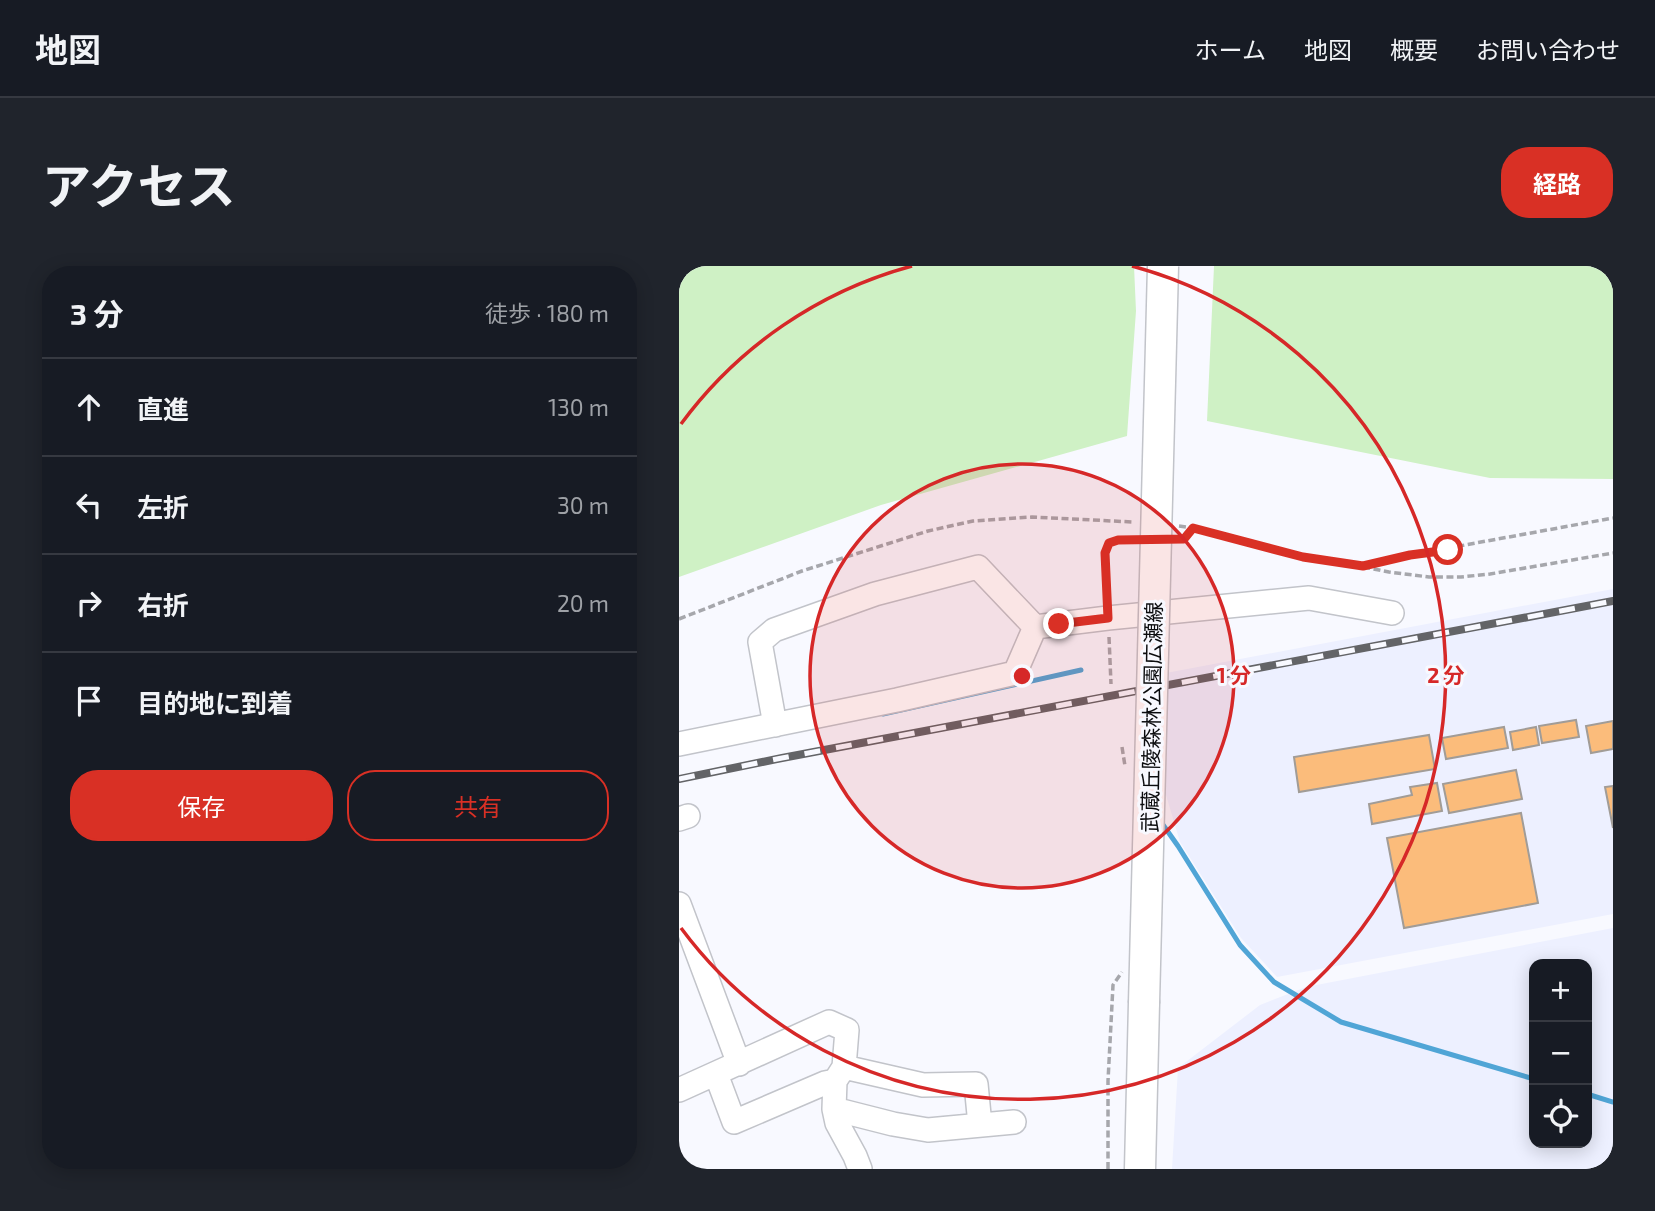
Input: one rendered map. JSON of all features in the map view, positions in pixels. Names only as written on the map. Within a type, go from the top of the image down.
[{"type":"main road","name":"武蔵丘陵森林公園広瀬線","points":[[1140,1169],[1163,266]]},
{"type":"street","points":[[775,725],[759,642],[774,630],[875,594],[978,567],[1035,627]]},
{"type":"street","points":[[1035,627],[1309,598],[1392,613]]},
{"type":"street","points":[[679,744],[1015,673],[1035,627]]},
{"type":"street","points":[[679,904],[739,1064]]},
{"type":"street","points":[[679,1090],[829,1022],[847,1030],[834,1110],[837,1123],[860,1169]]},
{"type":"street","points":[[716,1074],[734,1122],[840,1074],[923,1085],[976,1084],[980,1125]]},
{"type":"street","points":[[834,1110],[927,1130],[1014,1122]]},
{"type":"path","points":[[679,619],[802,571],[928,531],[973,521],[1021,518],[1099,520]]},
{"type":"path","points":[[1363,566],[1410,555],[1613,519]]},
{"type":"path","points":[[1171,539],[1184,539],[1193,528],[1303,557],[1429,577],[1461,577],[1613,554]]},
{"type":"path","points":[[1111,684],[1105,553],[1109,543],[1144,539]]},
{"type":"path","points":[[1122,747],[1125,769]]},
{"type":"path","points":[[1108,1169],[1108,1081],[1113,985],[1125,968]]},
{"type":"shaded area","points":[[1613,589],[1613,914],[1277,977],[1241,938],[1180,842],[1154,755],[1139,678]]},
{"type":"shaded area","points":[[1613,928],[1613,1169],[1172,1169],[1178,1068],[1260,1005],[1306,987]]},
{"type":"green space","points":[[679,266],[1134,266],[1136,311],[1127,436],[881,505],[679,577]]},
{"type":"green space","points":[[1214,266],[1613,266],[1613,479],[1490,478],[1207,421]]},
{"type":"building","points":[[1576,720],[1579,737],[1542,743],[1539,726]]},
{"type":"building","points":[[1613,721],[1613,749],[1591,753],[1586,726]]},
{"type":"building","points":[[1504,727],[1508,748],[1446,759],[1442,738]]},
{"type":"building","points":[[1536,727],[1539,745],[1513,750],[1510,732]]},
{"type":"building","points":[[1429,735],[1435,769],[1299,792],[1294,757]]},
{"type":"building","points":[[1516,770],[1522,799],[1449,813],[1443,784]]},
{"type":"building","points":[[1437,783],[1442,811],[1372,824],[1369,804],[1412,795],[1410,787]]},
{"type":"building","points":[[1613,786],[1613,828],[1605,787]]},
{"type":"building","points":[[1521,813],[1538,903],[1404,928],[1387,838]]},
{"type":"waterway","points":[[883,714],[1081,670]]},
{"type":"waterway","points":[[1161,822],[1240,945],[1274,982],[1341,1022],[1529,1078]]},
{"type":"waterway","points":[[1592,1096],[1613,1102]]},
{"type":"railway","points":[[679,779],[1613,601]]},
{"type":"route","points":[[1059,624],[1108,618],[1105,553],[1109,543],[1118,540],[1184,539],[1193,528],[1303,557],[1363,566],[1410,555],[1448,550]]}]
